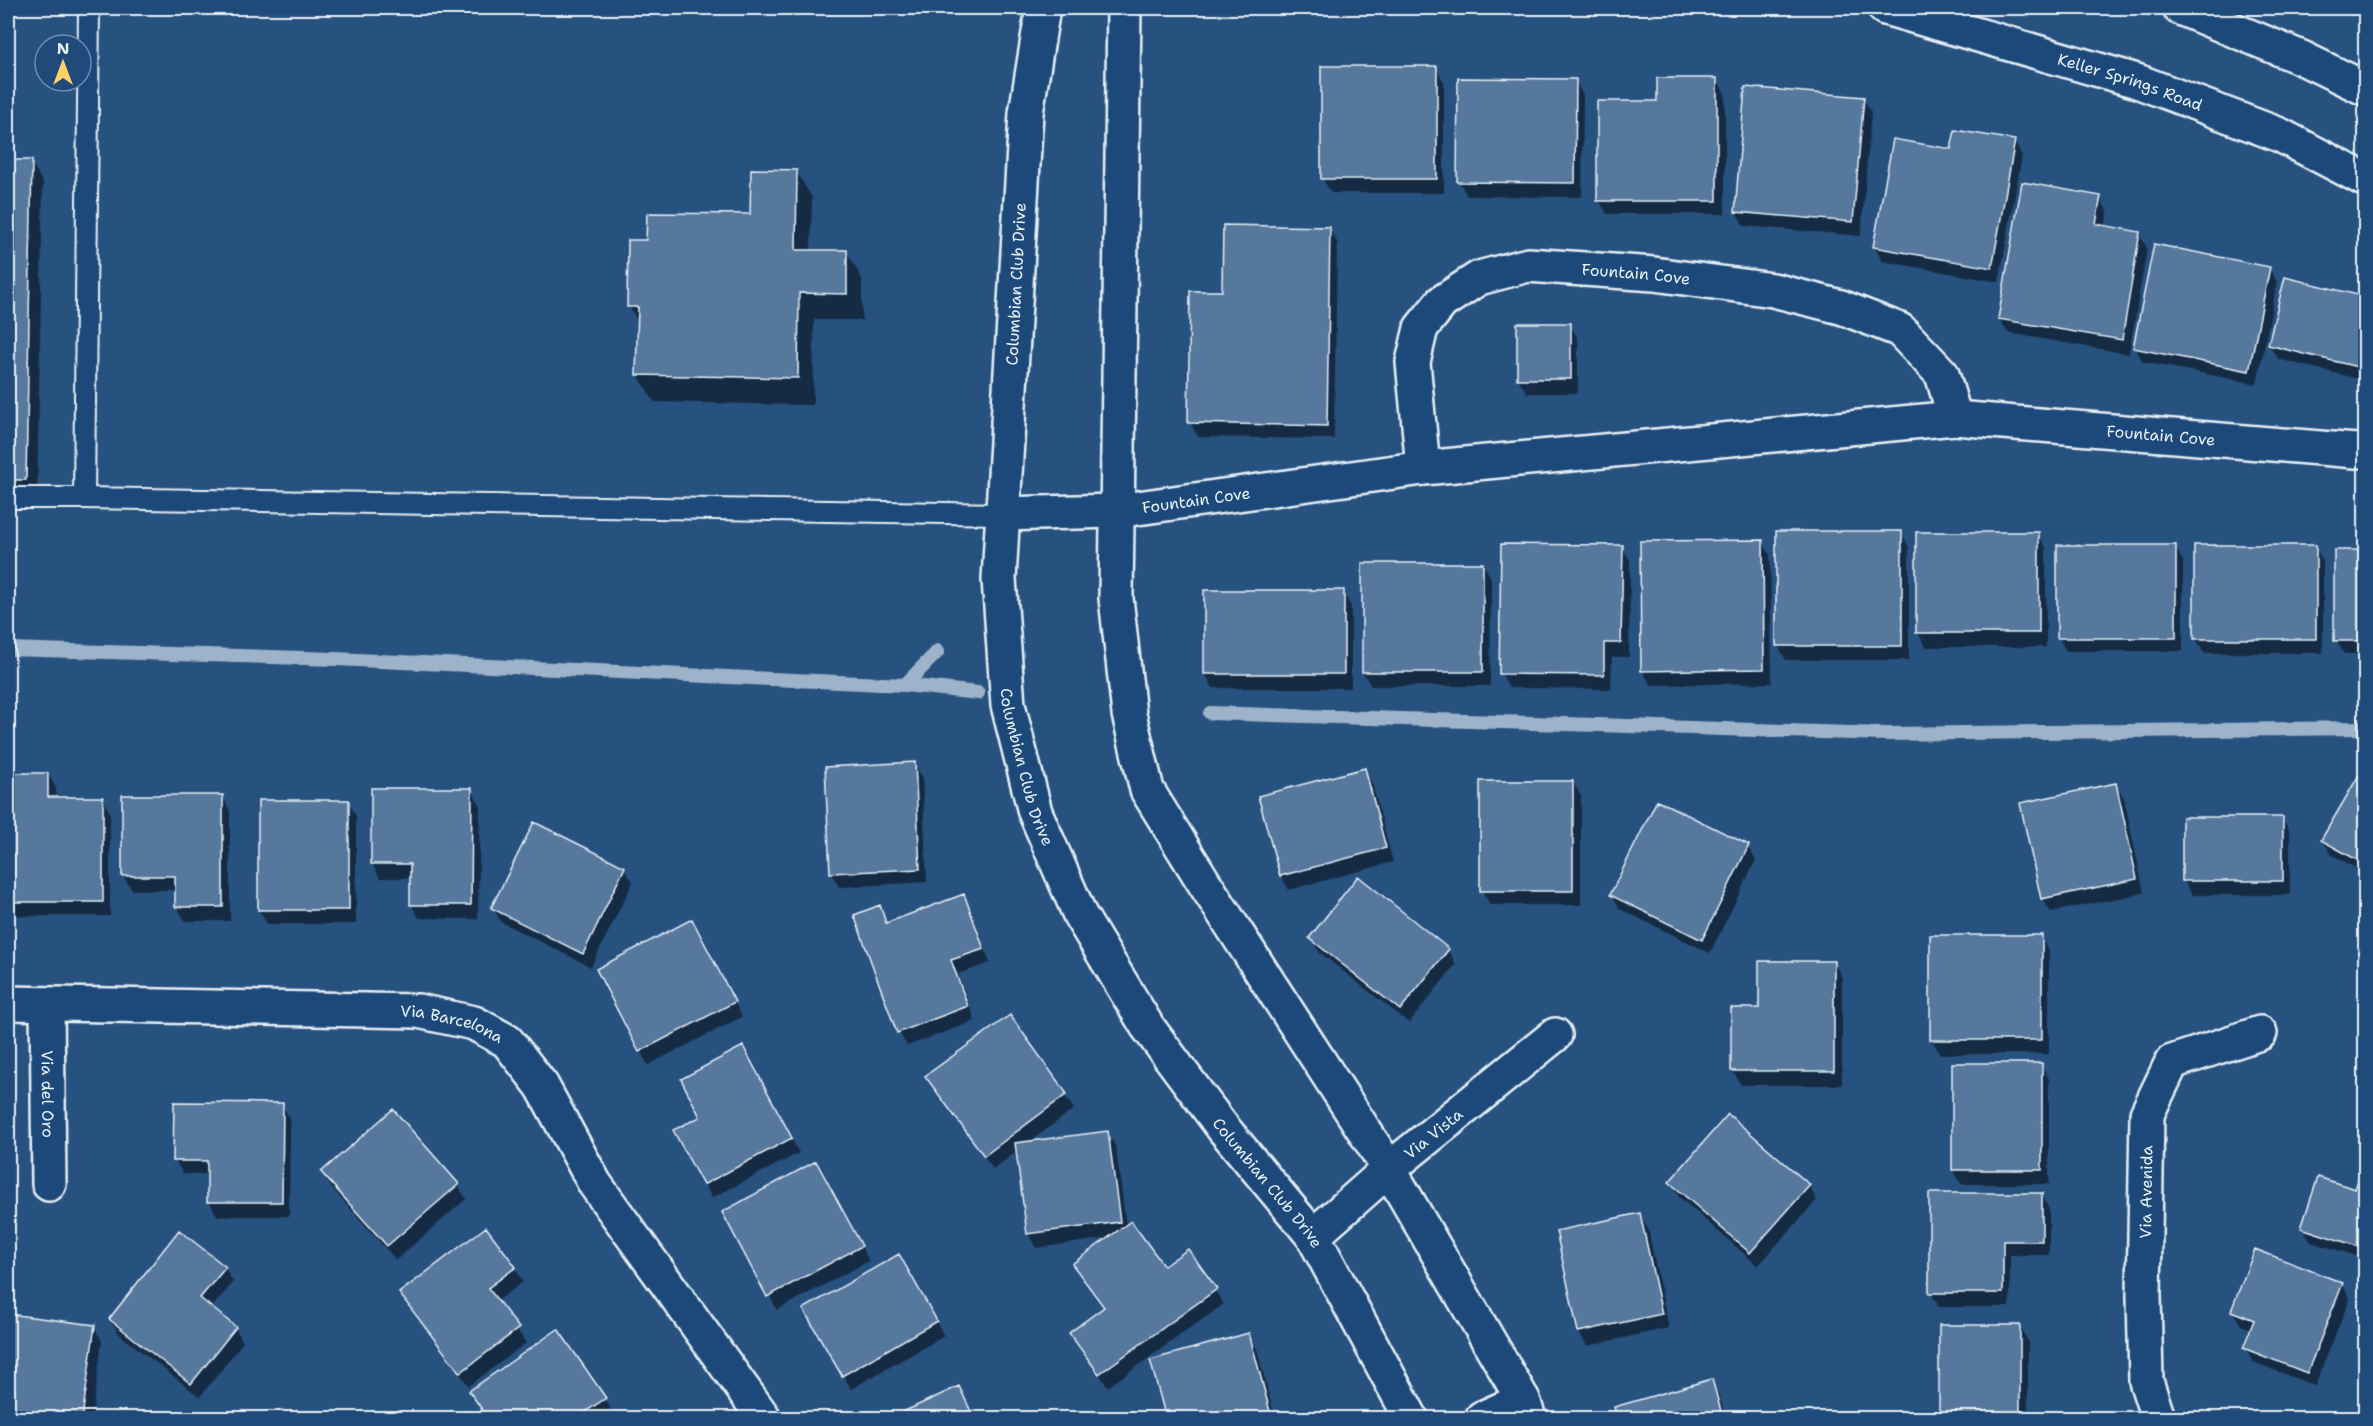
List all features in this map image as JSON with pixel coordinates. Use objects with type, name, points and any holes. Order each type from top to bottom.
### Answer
[{"type":"street","name":"Columbian Club Drive","points":[[1043,8],[1026,112],[999,579],[1008,705],[1035,812],[1080,915],[1147,1026],[1223,1128],[1312,1236],[1411,1419]]},
{"type":"street","points":[[1124,8],[1116,598],[1129,714],[1147,790],[1389,1169],[1526,1409],[1482,1419]]},
{"type":"street","name":"Keller Springs Road","points":[[1885,8],[2137,81],[2280,135],[2366,180]]},
{"type":"street","points":[[2180,8],[2302,58],[2366,89]]},
{"type":"street","name":"Fountain Cove","points":[[1423,468],[1413,362],[1421,328],[1442,302],[1479,278],[1528,266],[1666,276],[1773,290],[1841,307],[1900,330],[1942,374],[1955,418]]},
{"type":"street","name":"Fountain Cove","points":[[1003,514],[1116,512],[1423,468],[1955,418],[2366,450]]},
{"type":"street","name":"Via Barcelona","points":[[8,1003],[418,1011],[474,1023],[507,1041],[542,1086],[595,1184],[764,1419]]},
{"type":"street","name":"Via del Oro","points":[[47,1004],[49,1184]]},
{"type":"street","name":"Via Avenida","points":[[2158,1419],[2146,1381],[2144,1296],[2147,1114],[2172,1062],[2260,1033]]},
{"type":"street","name":"Via Vista","points":[[1312,1236],[1389,1169],[1555,1035]]},
{"type":"lane","points":[[84,498],[89,8]]},
{"type":"lane","points":[[8,498],[1003,514]]},
{"type":"building","points":[[1321,66],[1437,66],[1437,179],[1321,179]]},
{"type":"building","points":[[1458,78],[1576,79],[1575,183],[1457,182]]},
{"type":"building","points":[[1657,78],[1717,78],[1717,201],[1597,201],[1597,101],[1657,101]]},
{"type":"building","points":[[1745,87],[1864,97],[1853,222],[1735,212]]},
{"type":"building","points":[[1955,130],[2015,140],[1992,268],[1873,247],[1893,139],[1951,149]]},
{"type":"building","points":[[8,160],[32,160],[26,480],[8,480]]},
{"type":"building","points":[[751,169],[797,170],[796,250],[847,250],[847,294],[799,293],[798,378],[636,375],[638,307],[627,307],[628,240],[646,240],[647,213],[750,214]]},
{"type":"building","points":[[2022,182],[2101,196],[2096,224],[2140,232],[2122,340],[1998,319]]},
{"type":"building","points":[[1223,225],[1330,227],[1327,426],[1188,423],[1190,291],[1222,291]]},
{"type":"building","points":[[2154,244],[2270,267],[2249,371],[2133,348]]},
{"type":"building","points":[[2285,277],[2366,297],[2366,369],[2268,345]]},
{"type":"building","points":[[1517,323],[1571,323],[1571,379],[1517,379]]},
{"type":"building","points":[[1776,531],[1902,531],[1902,646],[1776,646]]},
{"type":"building","points":[[1916,532],[2039,532],[2039,633],[1916,633]]},
{"type":"building","points":[[1763,540],[1764,669],[1641,671],[1640,541]]},
{"type":"building","points":[[1501,544],[1623,545],[1621,643],[1604,643],[1604,675],[1499,674]]},
{"type":"building","points":[[2057,545],[2176,545],[2176,638],[2057,638]]},
{"type":"building","points":[[2194,545],[2316,545],[2316,639],[2194,639]]},
{"type":"building","points":[[2334,550],[2366,550],[2366,641],[2334,641]]},
{"type":"building","points":[[1362,563],[1483,563],[1483,672],[1362,672]]},
{"type":"building","points":[[1204,590],[1344,590],[1344,674],[1204,674]]},
{"type":"building","points":[[915,762],[920,869],[830,873],[825,767]]},
{"type":"building","points":[[2366,763],[2366,865],[2321,840]]},
{"type":"building","points":[[1365,768],[1386,848],[1280,876],[1258,796]]},
{"type":"building","points":[[8,773],[48,773],[48,797],[103,797],[103,902],[8,902]]},
{"type":"building","points":[[1480,781],[1573,781],[1573,891],[1480,891]]},
{"type":"building","points":[[2116,783],[2137,879],[2041,899],[2020,803]]},
{"type":"building","points":[[371,788],[472,788],[471,905],[410,905],[410,864],[371,864]]},
{"type":"building","points":[[122,795],[223,795],[223,907],[175,907],[175,876],[122,876]]},
{"type":"building","points":[[258,800],[349,800],[349,910],[258,910]]},
{"type":"building","points":[[1657,800],[1749,845],[1702,940],[1610,895]]},
{"type":"building","points":[[2182,817],[2283,817],[2283,881],[2182,881]]},
{"type":"building","points":[[534,822],[625,867],[583,954],[491,908]]},
{"type":"building","points":[[1358,876],[1449,949],[1400,1010],[1309,938]]},
{"type":"building","points":[[964,894],[984,949],[951,960],[968,1006],[897,1033],[854,915],[880,905],[886,923]]},
{"type":"building","points":[[692,919],[735,1002],[639,1052],[596,969]]},
{"type":"building","points":[[1930,935],[2042,935],[2042,1040],[1930,1040]]},
{"type":"building","points":[[1759,961],[1834,961],[1834,1071],[1731,1071],[1731,1008],[1759,1008]]},
{"type":"building","points":[[1010,1015],[1067,1094],[984,1156],[925,1076]]},
{"type":"building","points":[[743,1046],[792,1138],[703,1185],[673,1130],[700,1117],[681,1079]]},
{"type":"building","points":[[1952,1063],[2042,1063],[2042,1170],[1952,1170]]},
{"type":"building","points":[[174,1102],[283,1103],[282,1202],[207,1202],[207,1161],[173,1161]]},
{"type":"building","points":[[393,1109],[459,1184],[387,1246],[321,1172]]},
{"type":"building","points":[[1728,1114],[1810,1185],[1750,1253],[1669,1182]]},
{"type":"building","points":[[1108,1131],[1120,1222],[1027,1234],[1015,1143]]},
{"type":"building","points":[[2366,1156],[2366,1249],[2301,1228],[2318,1177],[2355,1189]]},
{"type":"building","points":[[816,1161],[862,1246],[767,1297],[722,1212]]},
{"type":"building","points":[[1929,1193],[2042,1193],[2042,1241],[2003,1241],[2003,1293],[1929,1293]]},
{"type":"building","points":[[1640,1213],[1662,1314],[1578,1332],[1556,1231]]},
{"type":"building","points":[[1131,1221],[1164,1266],[1188,1249],[1217,1289],[1099,1374],[1069,1333],[1104,1307],[1072,1264]]},
{"type":"building","points":[[486,1227],[516,1267],[488,1288],[519,1328],[460,1373],[399,1293]]},
{"type":"building","points":[[179,1230],[226,1267],[200,1298],[236,1327],[191,1384],[109,1319]]},
{"type":"building","points":[[2255,1249],[2343,1283],[2307,1373],[2243,1348],[2254,1320],[2231,1311]]},
{"type":"building","points":[[899,1254],[937,1321],[842,1376],[803,1309]]},
{"type":"building","points":[[8,1314],[95,1325],[82,1418],[8,1418]]},
{"type":"building","points":[[1939,1325],[2020,1325],[2020,1418],[1939,1418]]},
{"type":"building","points":[[558,1329],[606,1398],[576,1418],[488,1418],[469,1391]]},
{"type":"building","points":[[1249,1333],[1271,1415],[1259,1418],[1166,1418],[1150,1360]]},
{"type":"building","points":[[1712,1379],[1723,1418],[1617,1418],[1614,1407]]},
{"type":"building","points":[[959,1386],[974,1418],[890,1418]]},
{"type":"waterway","points":[[8,649],[335,659],[905,685],[978,693]]},
{"type":"waterway","points":[[905,685],[938,651]]},
{"type":"waterway","points":[[1210,713],[1885,734],[2366,728]]}]
